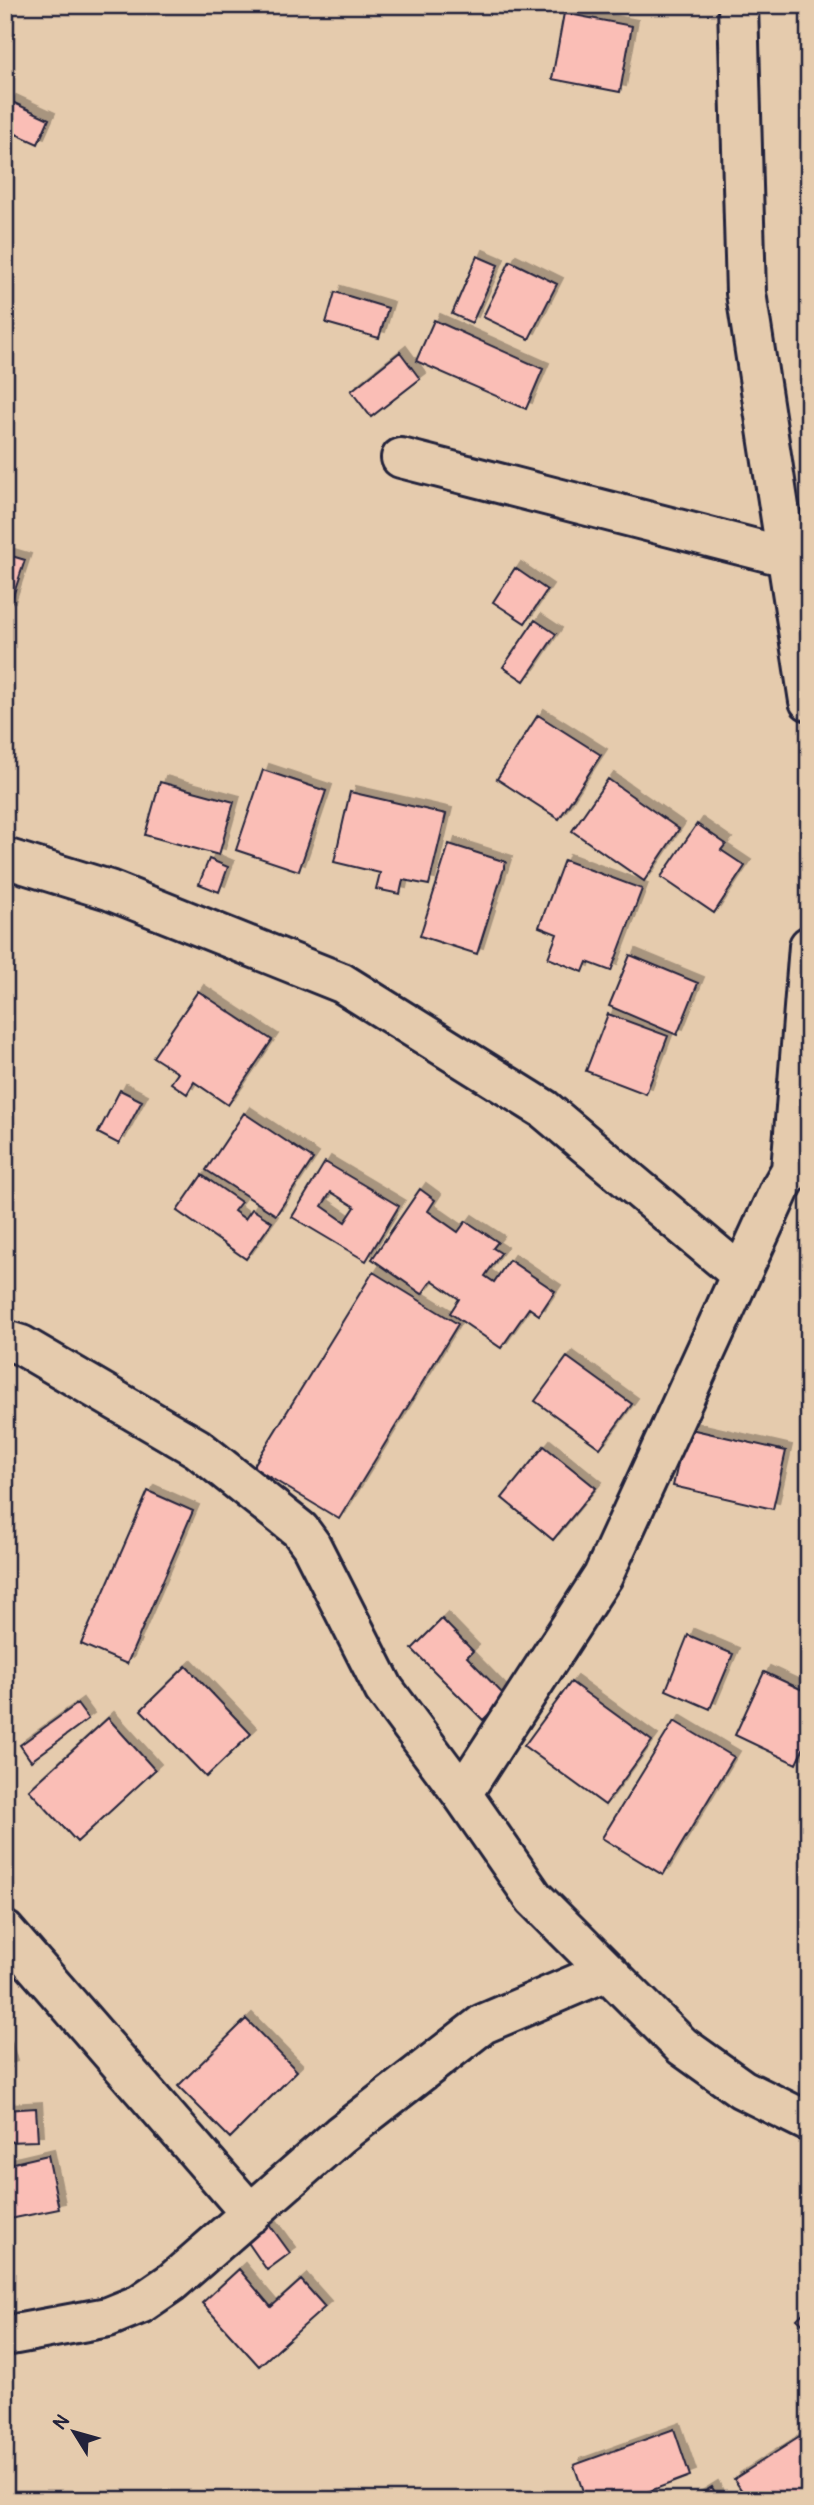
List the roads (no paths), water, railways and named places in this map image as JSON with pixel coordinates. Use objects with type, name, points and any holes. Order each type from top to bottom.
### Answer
[{"type":"street","points":[[738,5],[746,293],[798,558],[809,701]]},
{"type":"street","points":[[401,458],[798,558]]},
{"type":"street","points":[[5,858],[109,890],[342,983],[544,1109],[740,1274]]},
{"type":"street","points":[[462,1794],[603,1576],[740,1274],[800,1162],[809,946]]},
{"type":"street","points":[[5,1340],[21,1345],[197,1448],[300,1530],[311,1545],[384,1689],[462,1794],[534,1898],[682,2046],[742,2089],[809,2122]]},
{"type":"street","points":[[5,1931],[251,2214]]},
{"type":"street","points":[[5,2336],[108,2317],[140,2304],[172,2282],[340,2135],[483,2024],[607,1971]]}]
